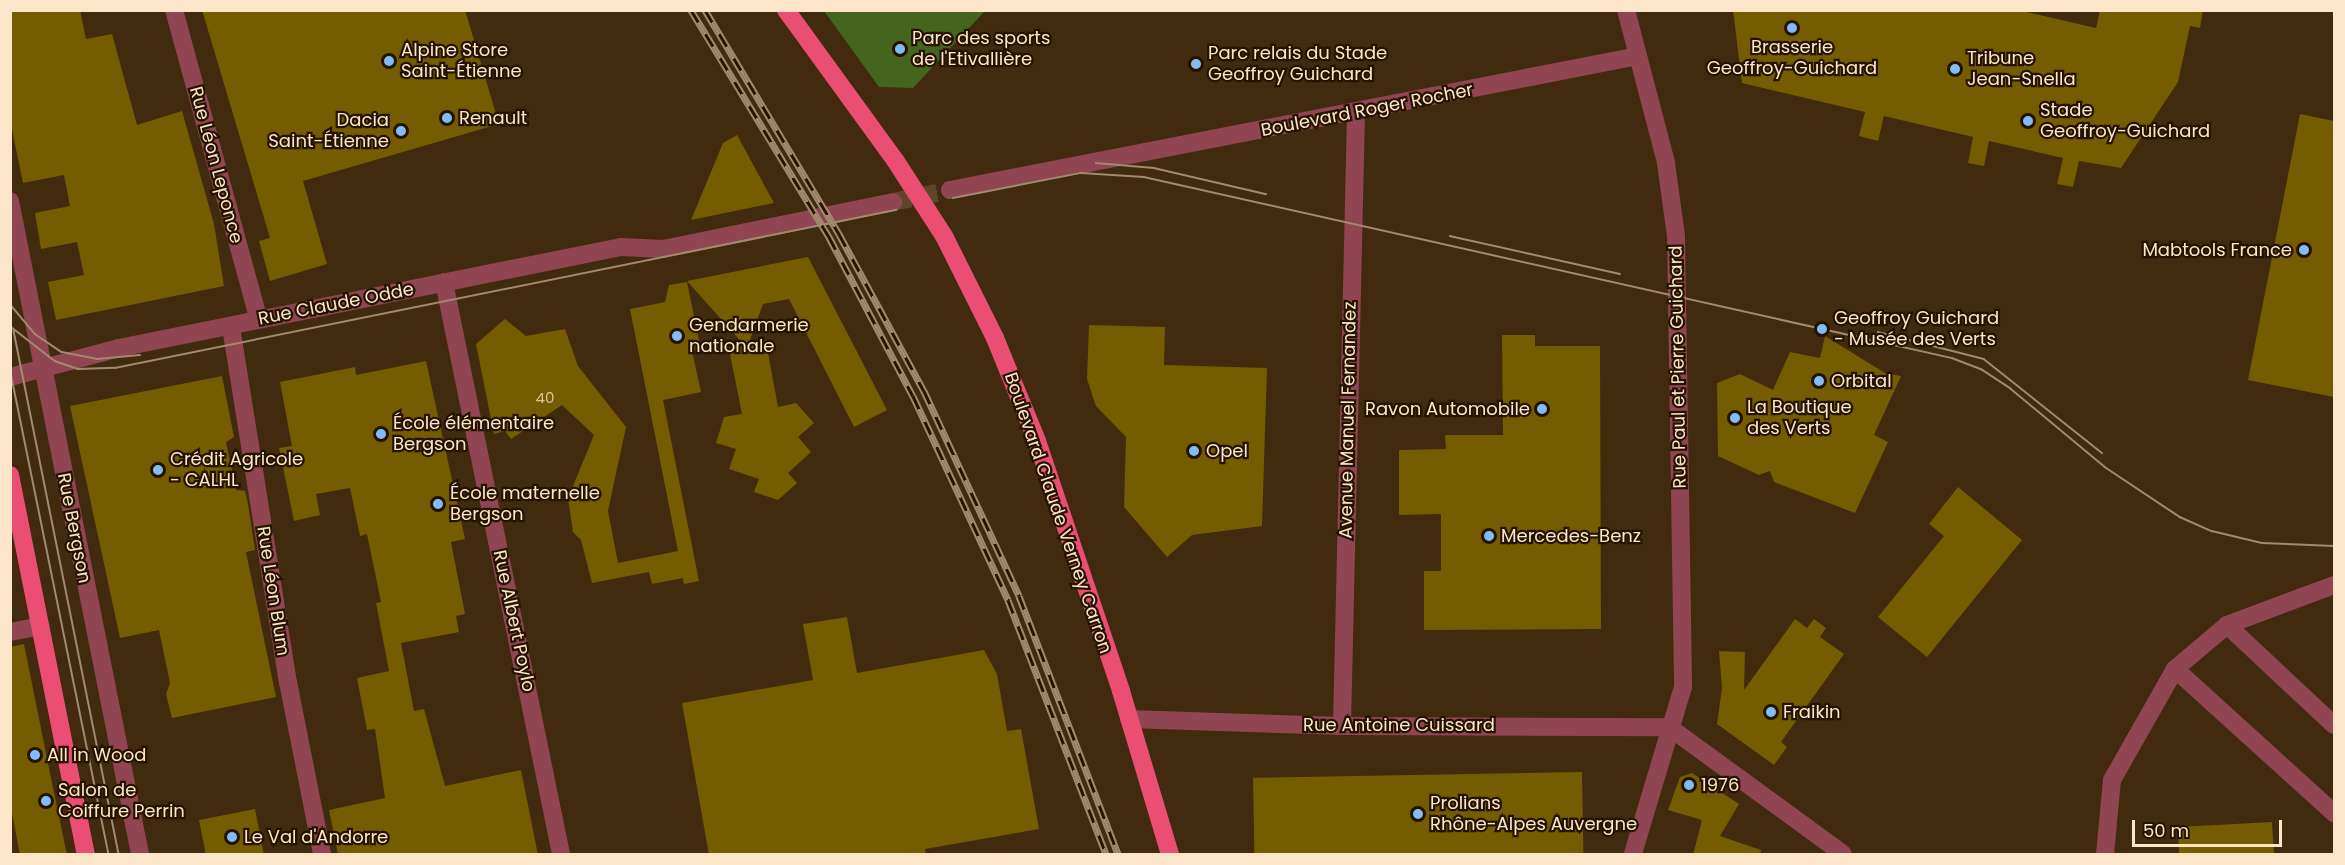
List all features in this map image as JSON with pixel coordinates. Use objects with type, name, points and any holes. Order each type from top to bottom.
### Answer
[{"type":"main road","name":"Boulevard Claude Verney Carron","points":[[786,10],[895,160],[944,236],[995,338],[1037,441],[1129,719],[1170,855]]},
{"type":"main road","points":[[10,475],[86,855]]},
{"type":"street","name":"Rue Léon Leponce","points":[[174,10],[259,320]]},
{"type":"street","name":"Rue Paul et Pierre Guichard","points":[[1626,10],[1666,163],[1676,236],[1683,687],[1669,727],[1633,855]]},
{"type":"street","name":"Boulevard Roger Rocher","points":[[950,190],[1356,113],[1638,56]]},
{"type":"street","name":"Avenue Manuel Fernandez","points":[[1342,726],[1356,113]]},
{"type":"street","name":"Rue Bergson","points":[[10,201],[140,855]]},
{"type":"street","name":"Rue Claude Odde","points":[[10,377],[119,348],[621,246],[663,249],[893,202]]},
{"type":"street","name":"Rue Albert Poylo","points":[[444,282],[561,855]]},
{"type":"street","name":"Rue Léon Blum","points":[[231,327],[288,682],[322,855]]},
{"type":"street","points":[[2104,855],[2112,780],[2175,669],[2227,625],[2334,585]]},
{"type":"street","points":[[2227,625],[2334,725]]},
{"type":"street","points":[[10,632],[40,626]]},
{"type":"street","points":[[2175,669],[2334,813]]},
{"type":"street","name":"Rue Antoine Cuissard","points":[[1129,719],[1342,726],[1669,727]]},
{"type":"street","points":[[1669,727],[1843,855]]},
{"type":"green space","name":"Parc des sports de l'Etivallière","points":[[824,11],[985,11],[913,88],[879,87]]},
{"type":"building","points":[[10,10],[80,10],[86,39],[112,34],[137,125],[182,111],[214,224],[224,286],[56,320],[48,282],[84,275],[77,242],[41,249],[35,213],[70,206],[64,175],[23,183],[10,120]]},
{"type":"building","points":[[202,10],[465,10],[499,124],[303,181],[327,264],[270,281],[259,241],[270,238]]},
{"type":"building","name":"Stade Geoffroy-Guichard","points":[[1733,10],[2018,10],[2096,28],[2100,10],[2203,10],[2200,28],[2190,26],[2178,82],[2121,168],[2079,161],[2073,187],[2057,184],[2063,158],[1989,141],[1984,166],[1968,163],[1973,137],[1884,116],[1878,141],[1859,136],[1865,112],[1742,83]]},
{"type":"building","name":"Mabtools France","points":[[2300,114],[2334,121],[2334,397],[2248,380]]},
{"type":"building","points":[[737,135],[774,203],[691,220],[723,143]]},
{"type":"building","points":[[808,257],[887,410],[854,427],[789,299],[763,304],[748,345],[766,342],[778,407],[796,403],[814,423],[798,437],[811,452],[788,473],[797,483],[778,500],[754,492],[759,479],[729,469],[736,449],[716,443],[724,417],[742,414],[729,349],[745,346],[687,281]]},
{"type":"building","points":[[687,282],[701,350],[692,351],[701,392],[663,400],[699,581],[684,584],[683,578],[652,584],[649,572],[592,583],[581,540],[573,532],[568,498],[594,435],[562,405],[511,439],[505,431],[494,434],[476,344],[505,319],[526,336],[565,329],[578,366],[626,427],[608,511],[618,563],[678,551],[630,309],[665,302],[669,285]]},
{"type":"building","points":[[1089,325],[1165,327],[1164,365],[1267,368],[1262,526],[1192,535],[1167,557],[1124,507],[1126,437],[1096,406],[1087,379]]},
{"type":"building","points":[[1502,335],[1535,335],[1535,346],[1600,346],[1601,629],[1424,630],[1424,571],[1441,571],[1441,514],[1399,515],[1399,450],[1446,449],[1445,435],[1503,435]]},
{"type":"building","points":[[1825,336],[1885,373],[1901,376],[1874,435],[1888,442],[1855,513],[1774,482],[1770,471],[1759,475],[1718,456],[1717,383],[1740,374],[1773,390],[1790,352],[1820,358]]},
{"type":"building","points":[[426,361],[465,539],[451,542],[465,614],[456,616],[459,632],[401,643],[414,711],[424,709],[445,786],[521,770],[538,855],[338,855],[329,810],[385,798],[375,729],[367,730],[357,678],[389,671],[376,603],[381,602],[367,534],[360,536],[350,488],[316,494],[320,515],[294,521],[279,448],[292,446],[280,382],[355,367],[356,375]]},
{"type":"building","points":[[222,376],[234,437],[226,442],[236,490],[245,491],[248,504],[255,550],[246,552],[276,697],[172,718],[166,694],[170,683],[159,630],[120,638],[70,406]]},
{"type":"building","points":[[1958,487],[2022,540],[1927,657],[1878,617],[1944,536],[1929,524]]},
{"type":"building","points":[[847,617],[857,673],[984,650],[997,674],[1007,731],[1021,729],[1039,829],[925,849],[926,855],[709,855],[682,703],[813,680],[803,624]]},
{"type":"building","points":[[1795,619],[1807,628],[1814,619],[1826,628],[1820,637],[1844,654],[1781,742],[1787,747],[1774,765],[1717,724],[1722,688],[1719,651],[1745,652],[1744,690]]},
{"type":"building","points":[[24,644],[67,855],[20,855],[10,803],[10,647]]},
{"type":"building","name":"Prolians Rhône-Alpes Auvergne","points":[[1582,772],[1583,854],[1254,854],[1253,778]]},
{"type":"building","points":[[1692,773],[1739,804],[1720,836],[1761,850],[1760,855],[1693,855],[1702,820],[1668,810],[1680,777]]},
{"type":"building","name":"Le Val d'Andorre","points":[[255,809],[264,855],[206,855],[199,820]]},
{"type":"building","points":[[2272,822],[2274,855],[2179,855],[2178,827]]},
{"type":"tunnel","points":[[893,202],[950,190]]},
{"type":"tram line","points":[[1096,163],[1154,168],[1266,194]]},
{"type":"tram line","points":[[953,198],[1081,173],[1144,177],[1952,358],[1981,369],[2010,388],[2105,467],[2180,517],[2212,531],[2262,543],[2334,546]]},
{"type":"tram line","points":[[10,326],[55,361],[78,369],[115,368],[896,210]]},
{"type":"tram line","points":[[1450,236],[1620,274]]},
{"type":"tram line","points":[[10,304],[35,334],[62,352],[97,359],[140,355]]},
{"type":"tram line","points":[[14,331],[119,854]]},
{"type":"tram line","points":[[1878,332],[1984,359],[2102,453]]},
{"type":"tram line","points":[[10,368],[109,854]]},
{"type":"railway","points":[[691,10],[829,237],[913,396],[1008,600],[1106,854]]},
{"type":"railway","points":[[705,10],[839,234],[924,391],[1019,596],[1118,854]]},
{"type":"place","name":"Brasserie Geoffroy-Guichard","points":[[1792,28]]},
{"type":"place","name":"Parc des sports de l'Etivallière","points":[[900,49]]},
{"type":"place","name":"Alpine Store Saint-Étienne","points":[[389,61]]},
{"type":"place","name":"Parc relais du Stade Geoffroy Guichard","points":[[1196,64]]},
{"type":"place","name":"Tribune Jean-Snella","points":[[1955,69]]},
{"type":"place","name":"Renault","points":[[447,118]]},
{"type":"place","name":"Stade Geoffroy-Guichard","points":[[2028,121]]},
{"type":"place","name":"Dacia Saint-Étienne","points":[[401,131]]},
{"type":"place","name":"Mabtools France","points":[[2304,250]]},
{"type":"place","name":"Geoffroy Guichard - Musée des Verts","points":[[1822,329]]},
{"type":"place","name":"Gendarmerie nationale","points":[[677,336]]},
{"type":"place","name":"Orbital","points":[[1819,381]]},
{"type":"place","name":"Ravon Automobile","points":[[1542,409]]},
{"type":"place","name":"La Boutique des Verts","points":[[1735,418]]},
{"type":"place","name":"École élémentaire Bergson","points":[[381,434]]},
{"type":"place","name":"Opel","points":[[1194,451]]},
{"type":"place","name":"Crédit Agricole - CALHL","points":[[158,470]]},
{"type":"place","name":"École maternelle Bergson","points":[[438,504]]},
{"type":"place","name":"Mercedes-Benz","points":[[1489,536]]},
{"type":"place","name":"Fraikin","points":[[1771,712]]},
{"type":"place","name":"All in Wood","points":[[35,755]]},
{"type":"place","name":"1976","points":[[1689,785]]},
{"type":"place","name":"Salon de Coiffure Perrin","points":[[46,801]]},
{"type":"place","name":"Prolians Rhône-Alpes Auvergne","points":[[1418,814]]},
{"type":"place","name":"Le Val d'Andorre","points":[[232,837]]}]
